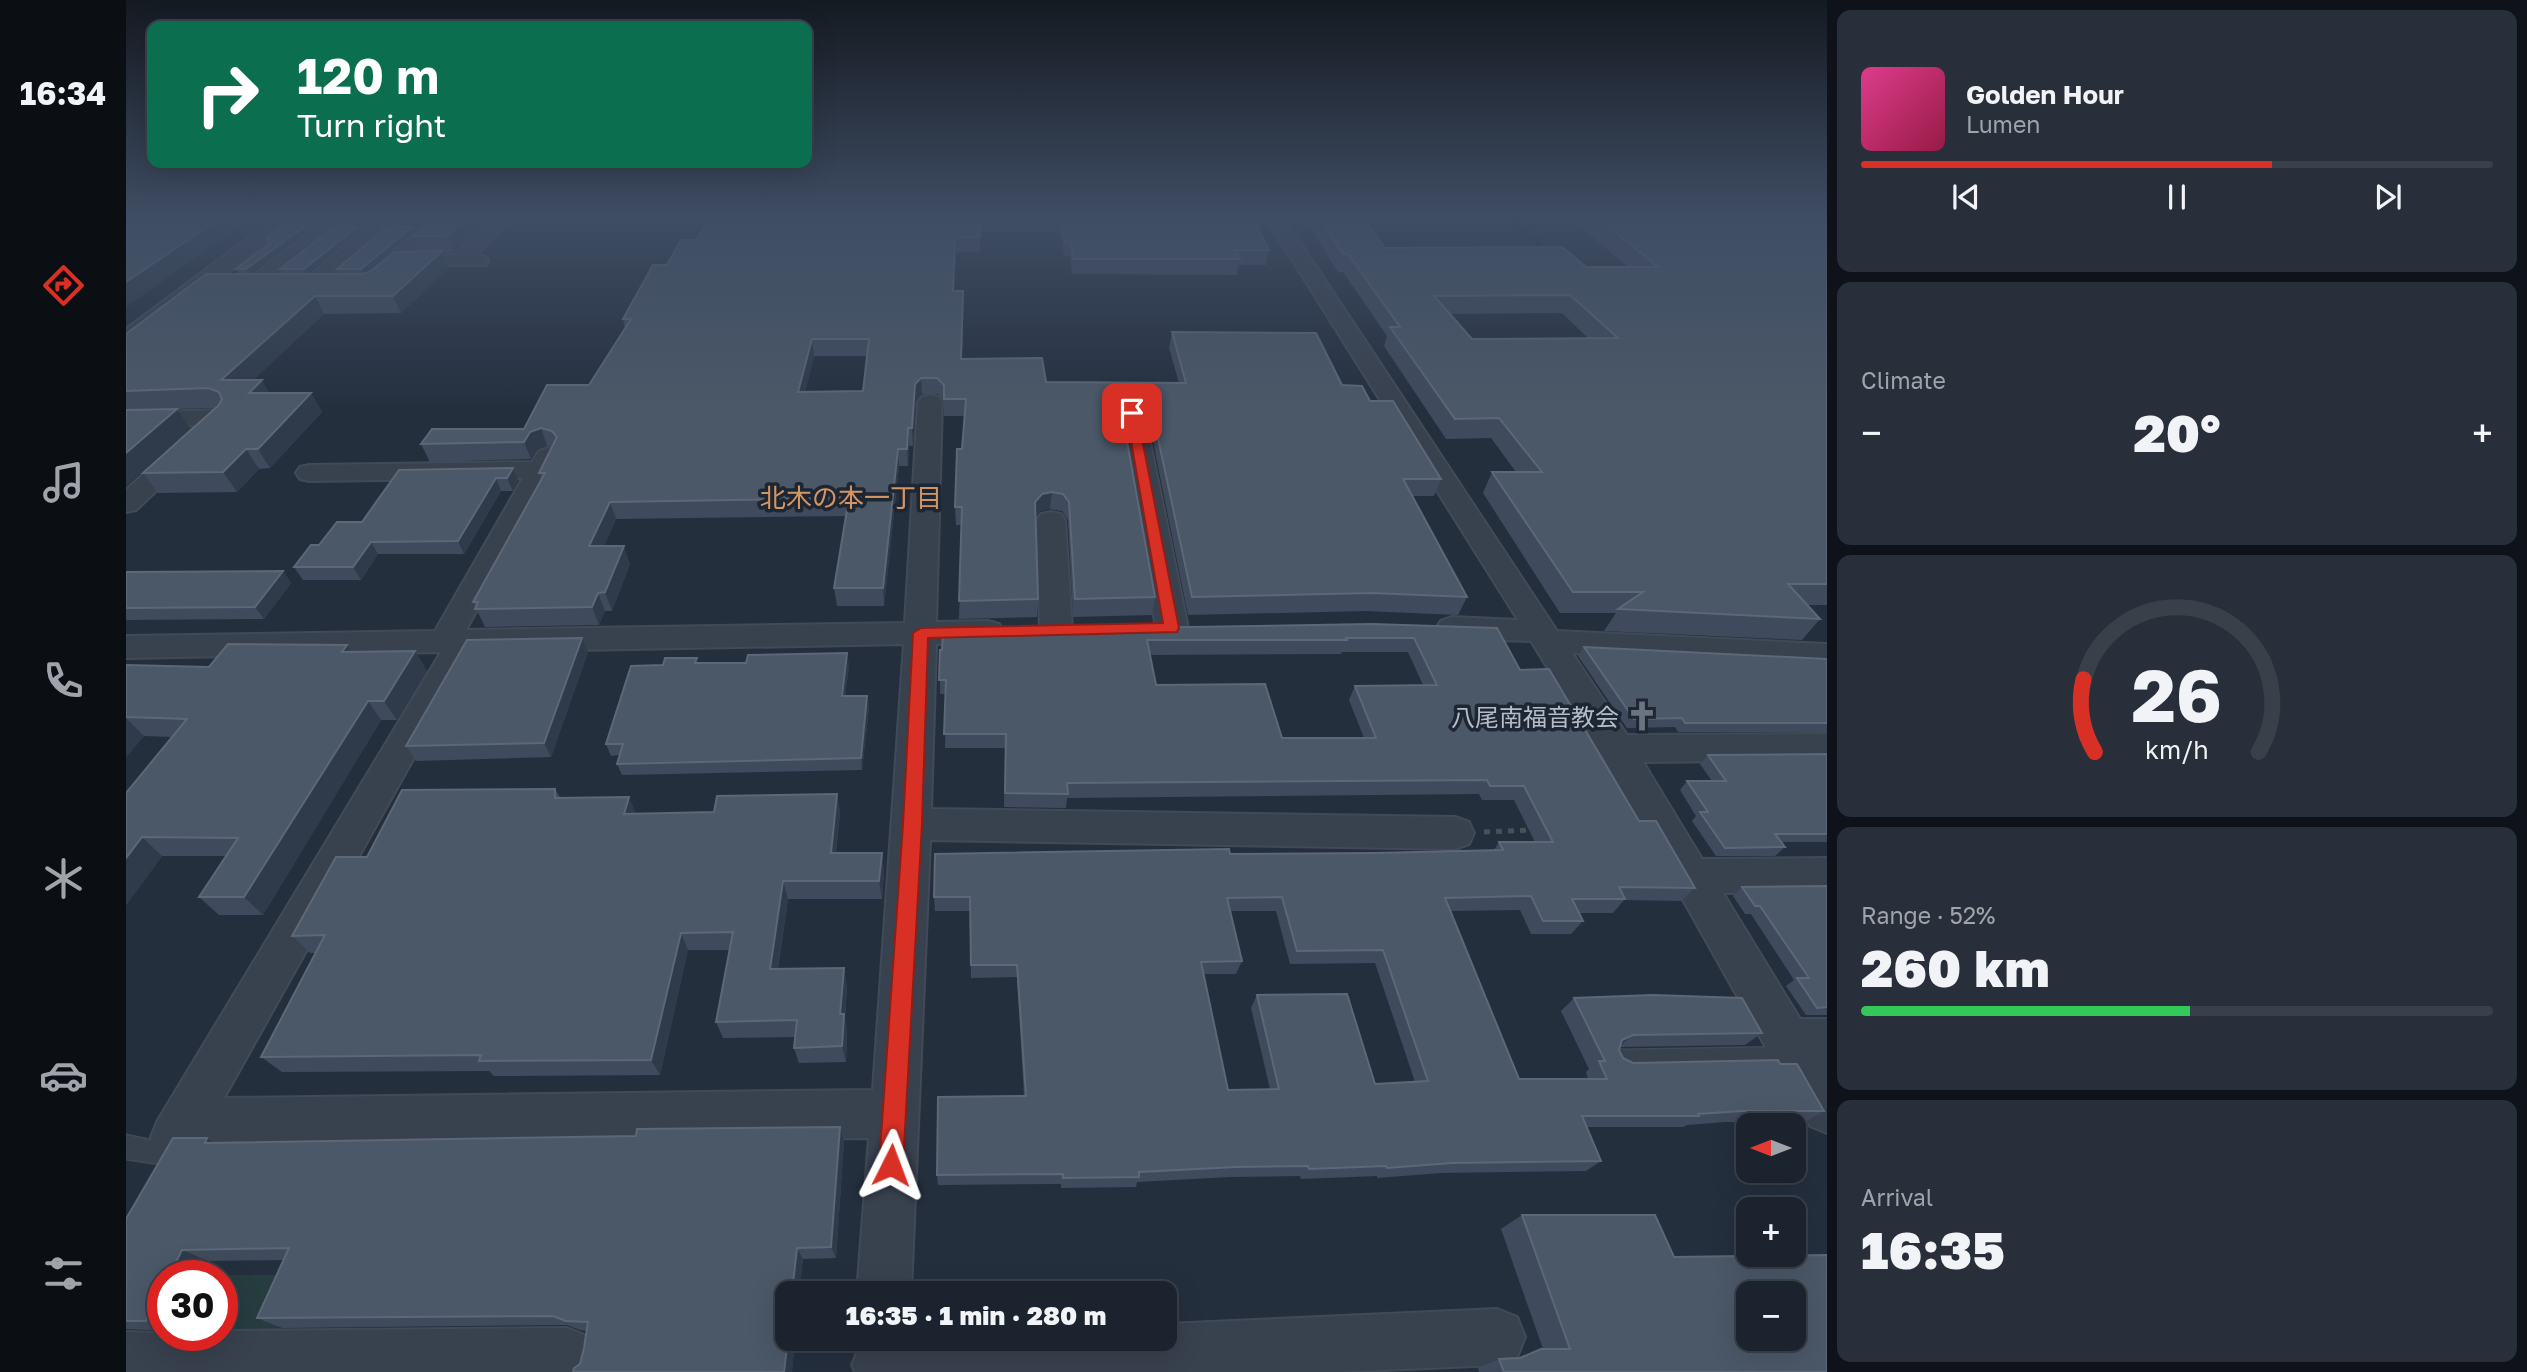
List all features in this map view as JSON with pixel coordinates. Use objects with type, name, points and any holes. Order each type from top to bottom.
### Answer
[{"type":"street","points":[[126,339],[204,282]]},
{"type":"street","points":[[205,282],[354,282]]},
{"type":"street","points":[[1316,282],[1617,749],[1690,876],[1803,1047],[1827,1109]]},
{"type":"street","points":[[885,1281],[912,824],[930,402]]},
{"type":"street","points":[[1132,413],[1172,628]]},
{"type":"street","points":[[126,420],[220,417],[126,504]]},
{"type":"street","points":[[146,1188],[454,640],[544,463],[309,473]]},
{"type":"street","points":[[126,647],[1046,630],[1051,520]]},
{"type":"street","points":[[1420,627],[1827,655]]},
{"type":"street","points":[[1617,749],[1827,747]]},
{"type":"street","points":[[912,824],[1455,833]]},
{"type":"street","points":[[1690,876],[1827,874]]},
{"type":"street","points":[[175,1138],[894,1114]]},
{"type":"street","points":[[880,1358],[1497,1337]]},
{"type":"street","points":[[126,1360],[567,1356],[563,1372]]},
{"type":"lane","points":[[1619,1061],[1803,1047]]},
{"type":"lane","points":[[126,1147],[175,1138]]},
{"type":"path","points":[[1455,833],[1544,830]]},
{"type":"green space","points":[[238,1275],[302,1275],[276,1335],[238,1335]]},
{"type":"building","points":[[195,282],[408,282],[393,296],[315,296],[221,380],[262,380],[249,393],[311,393],[258,449],[246,449],[223,472],[143,473],[219,405],[222,399],[219,392],[208,388],[126,391],[126,334]]},
{"type":"building","points":[[644,282],[953,282],[953,291],[963,291],[961,359],[1042,358],[1046,382],[1186,383],[1172,332],[1316,333],[1342,385],[1362,386],[1370,401],[1393,401],[1441,479],[1403,479],[1467,597],[1373,593],[1192,597],[1149,396],[1143,389],[1134,387],[1124,390],[1119,397],[1155,597],[1075,599],[1069,502],[1063,494],[1052,492],[1042,494],[1035,502],[1038,599],[959,601],[962,507],[955,507],[957,449],[962,449],[966,399],[944,399],[944,385],[937,378],[921,378],[915,384],[912,428],[908,428],[907,449],[898,449],[883,588],[834,588],[849,498],[610,502],[589,546],[624,546],[605,592],[598,593],[592,607],[475,609],[478,602],[473,602],[545,473],[539,473],[557,437],[552,431],[541,428],[530,432],[524,442],[421,444],[432,429],[524,429],[547,385],[589,385],[631,319],[623,319]],"holes":[[[812,339],[869,339],[863,391],[798,392]]]},
{"type":"building","points":[[1368,282],[1827,282],[1827,584],[1788,584],[1820,619],[1618,609],[1643,592],[1573,592],[1492,472],[1542,472],[1499,418],[1455,419],[1390,327],[1400,327]],"holes":[[[1570,295],[1618,338],[1472,339],[1434,296]]]},
{"type":"building","points":[[177,409],[126,453],[126,410]]},
{"type":"building","points":[[513,468],[507,478],[496,478],[458,541],[371,542],[353,567],[294,567],[311,545],[319,545],[337,522],[362,522],[399,470]]},
{"type":"building","points":[[283,571],[255,607],[126,608],[126,572]]},
{"type":"building","points":[[1372,624],[1497,628],[1520,670],[1549,669],[1639,821],[1656,821],[1695,888],[1619,887],[1625,899],[1572,899],[1583,921],[1543,921],[1531,896],[1445,898],[1519,1079],[1607,1079],[1599,1061],[1605,1061],[1574,998],[1653,995],[1742,998],[1762,1033],[1633,1035],[1622,1040],[1619,1050],[1623,1058],[1633,1063],[1778,1060],[1780,1064],[1797,1064],[1824,1111],[1742,1111],[1698,1114],[1699,1116],[1582,1116],[1601,1161],[1452,1163],[1387,1168],[1236,1167],[1139,1172],[1139,1177],[1063,1178],[1063,1174],[937,1175],[938,1097],[1026,1096],[1017,965],[971,965],[970,897],[934,897],[935,854],[1229,849],[1230,854],[1375,853],[1503,850],[1499,842],[1553,842],[1524,786],[1490,786],[1487,780],[1067,783],[1068,794],[1005,793],[1006,734],[944,734],[946,680],[939,680],[943,631]],"holes":[[[1346,638],[1414,638],[1437,685],[1355,686],[1376,738],[1282,738],[1265,684],[1156,685],[1147,640],[1347,640]],[[1282,897],[1297,951],[1383,950],[1428,1081],[1375,1084],[1347,994],[1257,995],[1279,1089],[1228,1090],[1201,962],[1242,961],[1227,898]]]},
{"type":"building","points":[[582,638],[544,743],[406,746],[467,640]]},
{"type":"building","points":[[228,644],[347,645],[342,652],[415,651],[384,701],[368,701],[244,897],[199,897],[238,838],[142,837],[126,858],[126,793],[187,719],[126,717],[126,665],[209,667]]},
{"type":"building","points":[[1584,647],[1827,659],[1827,723],[1685,723],[1682,718],[1634,719]]},
{"type":"building","points":[[847,653],[842,696],[867,696],[861,758],[617,764],[623,744],[606,744],[631,666],[663,665],[665,658],[697,658],[695,663],[746,663],[748,655]]},
{"type":"building","points":[[1827,754],[1827,834],[1775,834],[1785,847],[1725,848],[1700,812],[1708,812],[1687,781],[1726,781],[1708,755]]},
{"type":"building","points":[[555,789],[555,798],[629,797],[624,814],[714,812],[717,796],[837,794],[831,853],[882,853],[879,881],[783,881],[770,969],[844,968],[840,1014],[844,1014],[842,1046],[794,1048],[797,1020],[716,1022],[733,932],[681,933],[651,1060],[479,1061],[481,1055],[261,1057],[325,935],[292,936],[336,857],[367,857],[402,790]]},
{"type":"building","points":[[1827,886],[1827,1007],[1817,1008],[1797,978],[1809,978],[1760,906],[1755,906],[1742,887]]},
{"type":"building","points":[[840,1127],[831,1247],[797,1248],[793,1281],[775,1281],[775,1351],[787,1351],[784,1372],[573,1372],[580,1364],[588,1322],[566,1321],[553,1316],[257,1318],[289,1248],[182,1250],[177,1260],[147,1260],[147,1319],[126,1321],[126,1219],[173,1138],[207,1138],[205,1143],[636,1136],[637,1129]]},
{"type":"building","points":[[1522,1215],[1655,1215],[1674,1257],[1736,1256],[1736,1267],[1806,1267],[1806,1255],[1827,1255],[1827,1372],[1504,1372],[1499,1359],[1520,1358],[1541,1349],[1570,1349]]},
{"type":"place","name":"八尾南福音教会","points":[[1642,716]]},
{"type":"district","name":"北木の本一丁目","points":[[851,497]]},
{"type":"route","points":[[891,1165],[921,633],[1171,628],[1132,413]]}]
